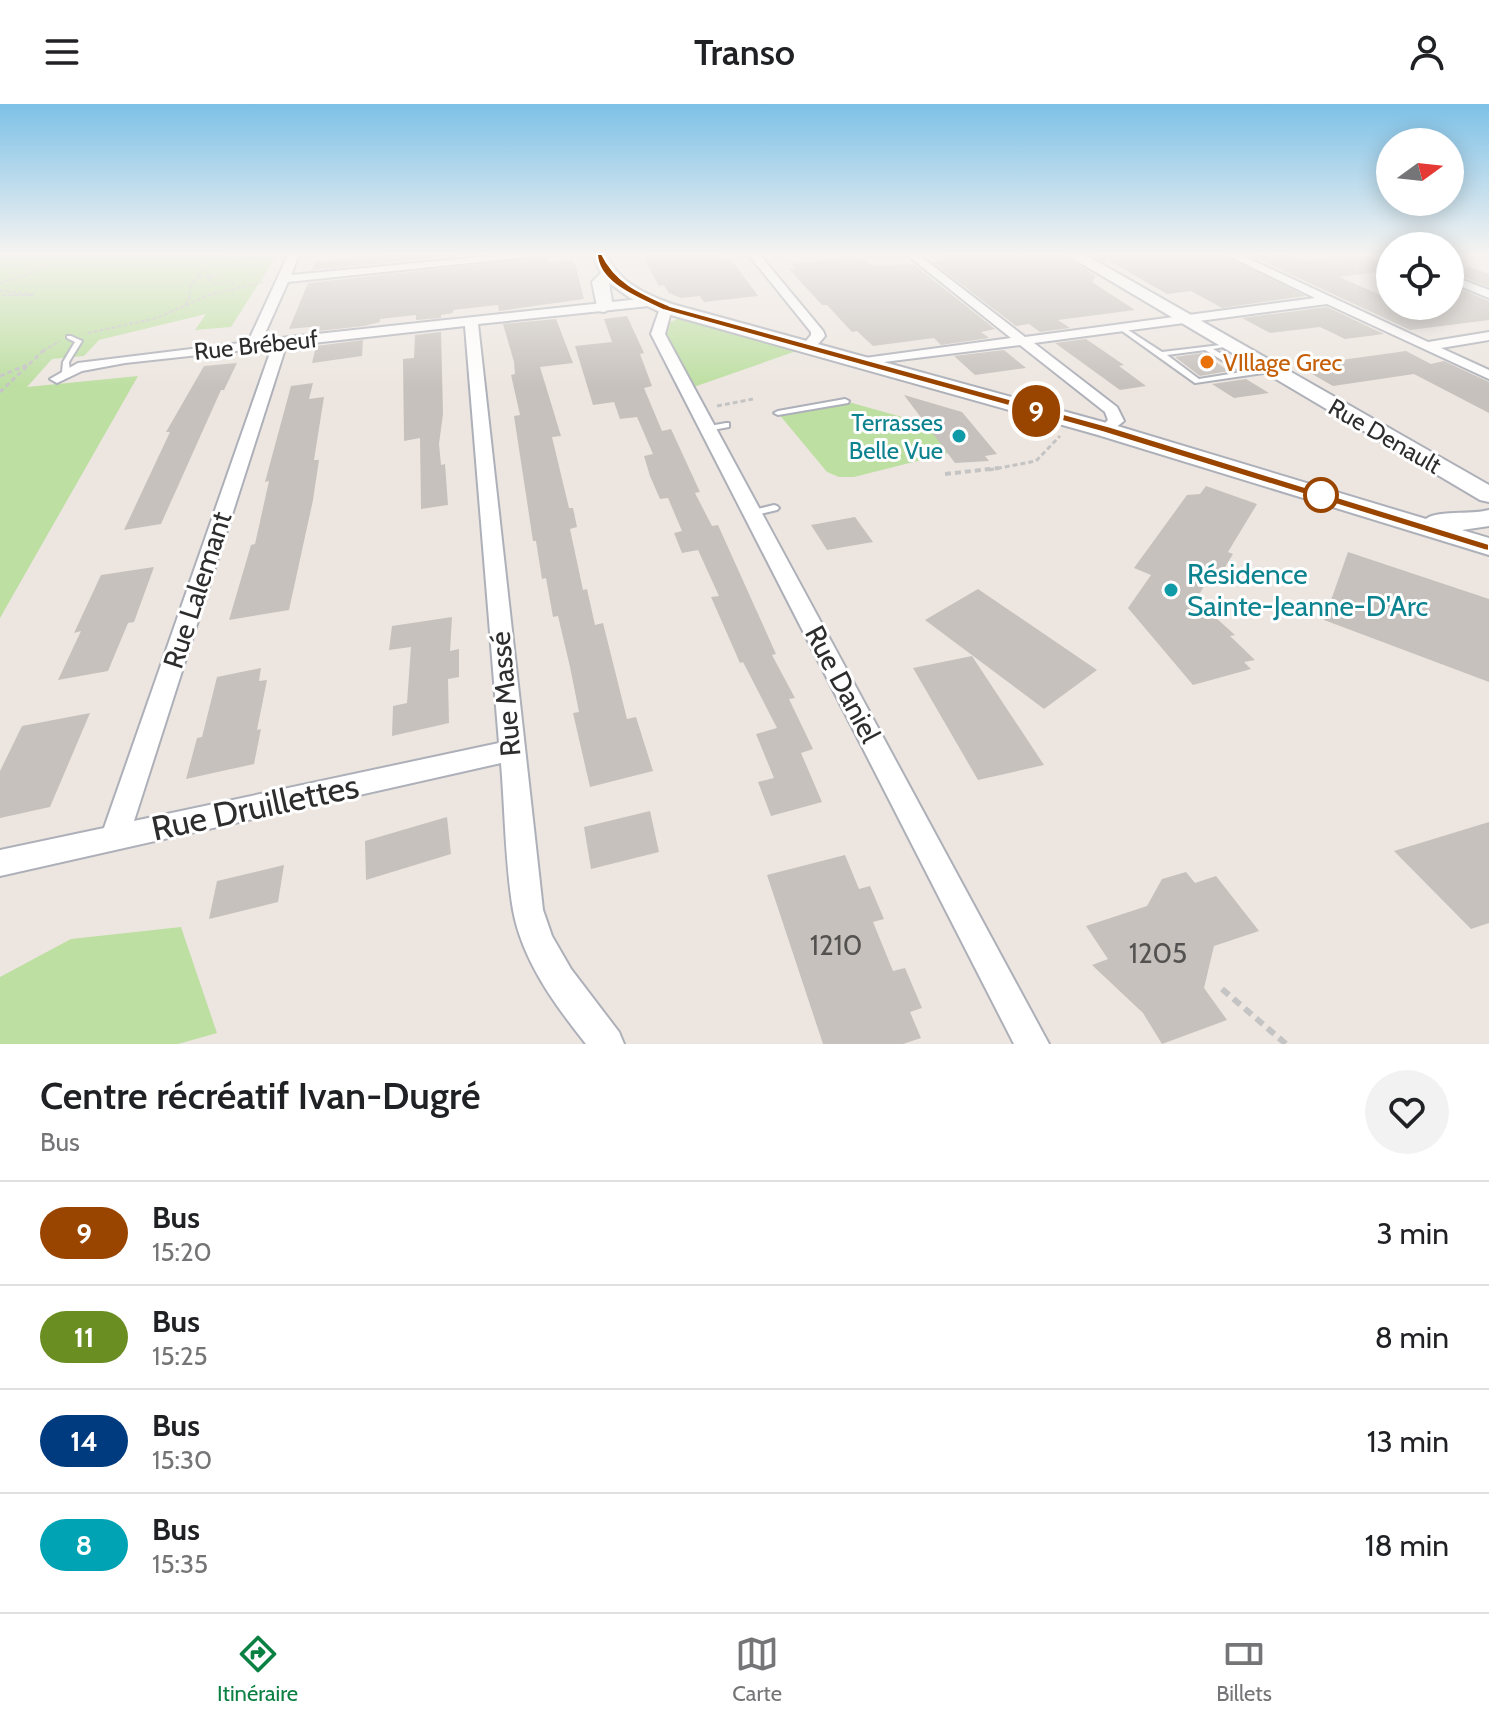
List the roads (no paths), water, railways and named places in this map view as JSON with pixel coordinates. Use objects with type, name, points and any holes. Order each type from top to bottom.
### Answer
[{"type":"main road","points":[[603,299],[604,307]]},
{"type":"main road","points":[[642,299],[659,311],[699,318],[865,362],[1106,430],[1489,547]]},
{"type":"main road","name":"Rue Denault","points":[[1148,299],[1182,319],[1229,357],[1270,370],[1485,496]]},
{"type":"main road","points":[[1397,518],[1473,523],[1489,518]]},
{"type":"street","points":[[253,345],[273,299]]},
{"type":"street","points":[[790,299],[817,331],[818,336],[808,347]]},
{"type":"street","points":[[969,299],[1112,410],[1116,421],[1106,430]]},
{"type":"street","points":[[865,362],[1327,300],[1489,375]]},
{"type":"street","name":"Rue Brébeuf","points":[[62,375],[111,361],[471,321],[604,307],[659,311]]},
{"type":"street","name":"Rue Daniel","points":[[659,311],[658,334],[763,510],[1032,1044]]},
{"type":"street","name":"Rue Massé","points":[[471,321],[510,751],[528,910],[534,936],[577,1008],[607,1044]]},
{"type":"street","points":[[1426,346],[1489,336]]},
{"type":"street","name":"Rue Lalemant","points":[[115,837],[280,342]]},
{"type":"street","name":"Rue Druillettes","points":[[0,863],[510,751]]},
{"type":"lane","points":[[1120,327],[1198,381],[1229,357]]},
{"type":"lane","points":[[62,375],[79,341],[69,337]]},
{"type":"lane","points":[[1161,354],[1229,357]]},
{"type":"lane","points":[[778,413],[845,401]]},
{"type":"place","name":"VIllage Grec","points":[[1207,362]]},
{"type":"place","name":"Terrasses Belle Vue","points":[[959,436]]},
{"type":"place","name":"Résidence Sainte-Jeanne-D'Arc","points":[[1171,590]]}]
